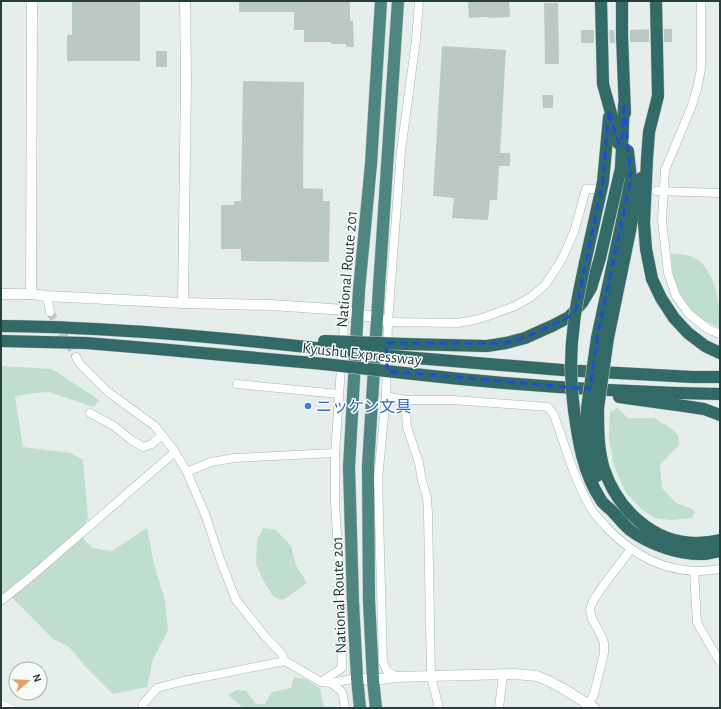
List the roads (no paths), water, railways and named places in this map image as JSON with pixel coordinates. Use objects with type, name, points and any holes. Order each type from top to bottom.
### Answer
[{"type":"highway","name":"National Route 201","points":[[360,708],[353,602],[349,467],[359,290],[371,164],[381,1]]},
{"type":"highway","name":"National Route 201","points":[[376,708],[369,600],[368,466],[382,319],[398,1]]},
{"type":"highway","points":[[601,1],[603,84],[617,135],[621,168]]},
{"type":"highway","points":[[622,1],[624,105],[631,179],[587,435],[595,473],[612,510],[619,520],[631,530],[650,541],[681,552],[706,554],[720,551]]},
{"type":"highway","points":[[656,1],[658,96],[649,132],[644,223],[646,249],[652,279],[661,298],[674,318],[688,333],[705,346],[720,353]]},
{"type":"highway","points":[[324,345],[405,344],[487,346],[525,338],[568,317],[582,303],[590,288],[600,258],[621,168],[624,105]]},
{"type":"highway","points":[[609,110],[603,182],[584,263],[574,322],[571,355],[571,389],[578,437],[584,463],[601,501],[612,510]]},
{"type":"highway","points":[[603,338],[637,191],[647,159]]},
{"type":"highway","name":"Kyushu Expressway","points":[[1,326],[86,328],[324,345],[404,357],[562,370],[720,377]]},
{"type":"highway","name":"Kyushu Expressway","points":[[1,341],[86,343],[158,349],[324,364],[455,379],[537,386],[720,394]]},
{"type":"highway","points":[[537,386],[704,409],[720,415]]},
{"type":"highway","points":[[592,408],[604,468],[612,489],[627,510],[640,523],[665,537],[695,543],[720,540]]},
{"type":"street","points":[[31,294],[32,1]]},
{"type":"street","points":[[183,303],[186,79],[185,1]]},
{"type":"street","points":[[397,677],[387,671],[383,662],[378,479],[386,396],[382,319],[401,151],[416,40],[419,1]]},
{"type":"street","points":[[701,1],[700,76],[691,108],[665,170],[659,192],[668,273],[676,296],[689,314],[708,329],[720,334]]},
{"type":"street","points":[[1,294],[31,294],[183,303],[272,305],[345,310],[358,315],[382,319],[457,323],[475,320],[515,306],[531,297],[545,285],[561,261],[574,232],[586,188],[594,188]]},
{"type":"street","points":[[659,192],[720,193]]},
{"type":"street","points":[[46,296],[50,312]]},
{"type":"street","points":[[320,682],[342,668],[341,600],[335,503],[335,453],[345,310]]},
{"type":"street","points":[[76,357],[80,364],[108,392],[155,426],[175,452],[187,472],[205,514],[236,600],[264,635],[282,654],[285,661],[320,682],[331,683],[357,678],[373,680],[397,677],[503,674],[537,676],[549,681],[591,707],[604,653],[604,643],[592,619],[590,610],[593,601],[603,586],[631,549]]},
{"type":"street","points":[[237,384],[339,394]]},
{"type":"street","points":[[386,396],[405,400],[453,400],[548,407],[554,415],[579,485],[591,508],[616,537],[650,561],[670,568],[694,572],[720,569]]},
{"type":"street","points":[[405,400],[407,428],[419,462],[422,481],[427,497],[431,676],[439,708]]},
{"type":"street","points":[[90,413],[114,426],[143,447],[152,444],[162,435]]},
{"type":"street","points":[[1,601],[175,452]]},
{"type":"street","points":[[187,472],[211,462],[234,458],[335,453]]},
{"type":"street","points":[[694,572],[698,622],[720,662]]},
{"type":"street","points":[[142,708],[143,704],[157,688],[184,680],[285,661]]},
{"type":"street","points":[[499,708],[503,674]]},
{"type":"street","points":[[331,683],[341,691],[345,708]]},
{"type":"street","points":[[1,704],[10,708]]},
{"type":"tunnel","points":[[50,312],[76,357]]},
{"type":"place","name":"ニッケン文具","points":[[308,406]]}]
